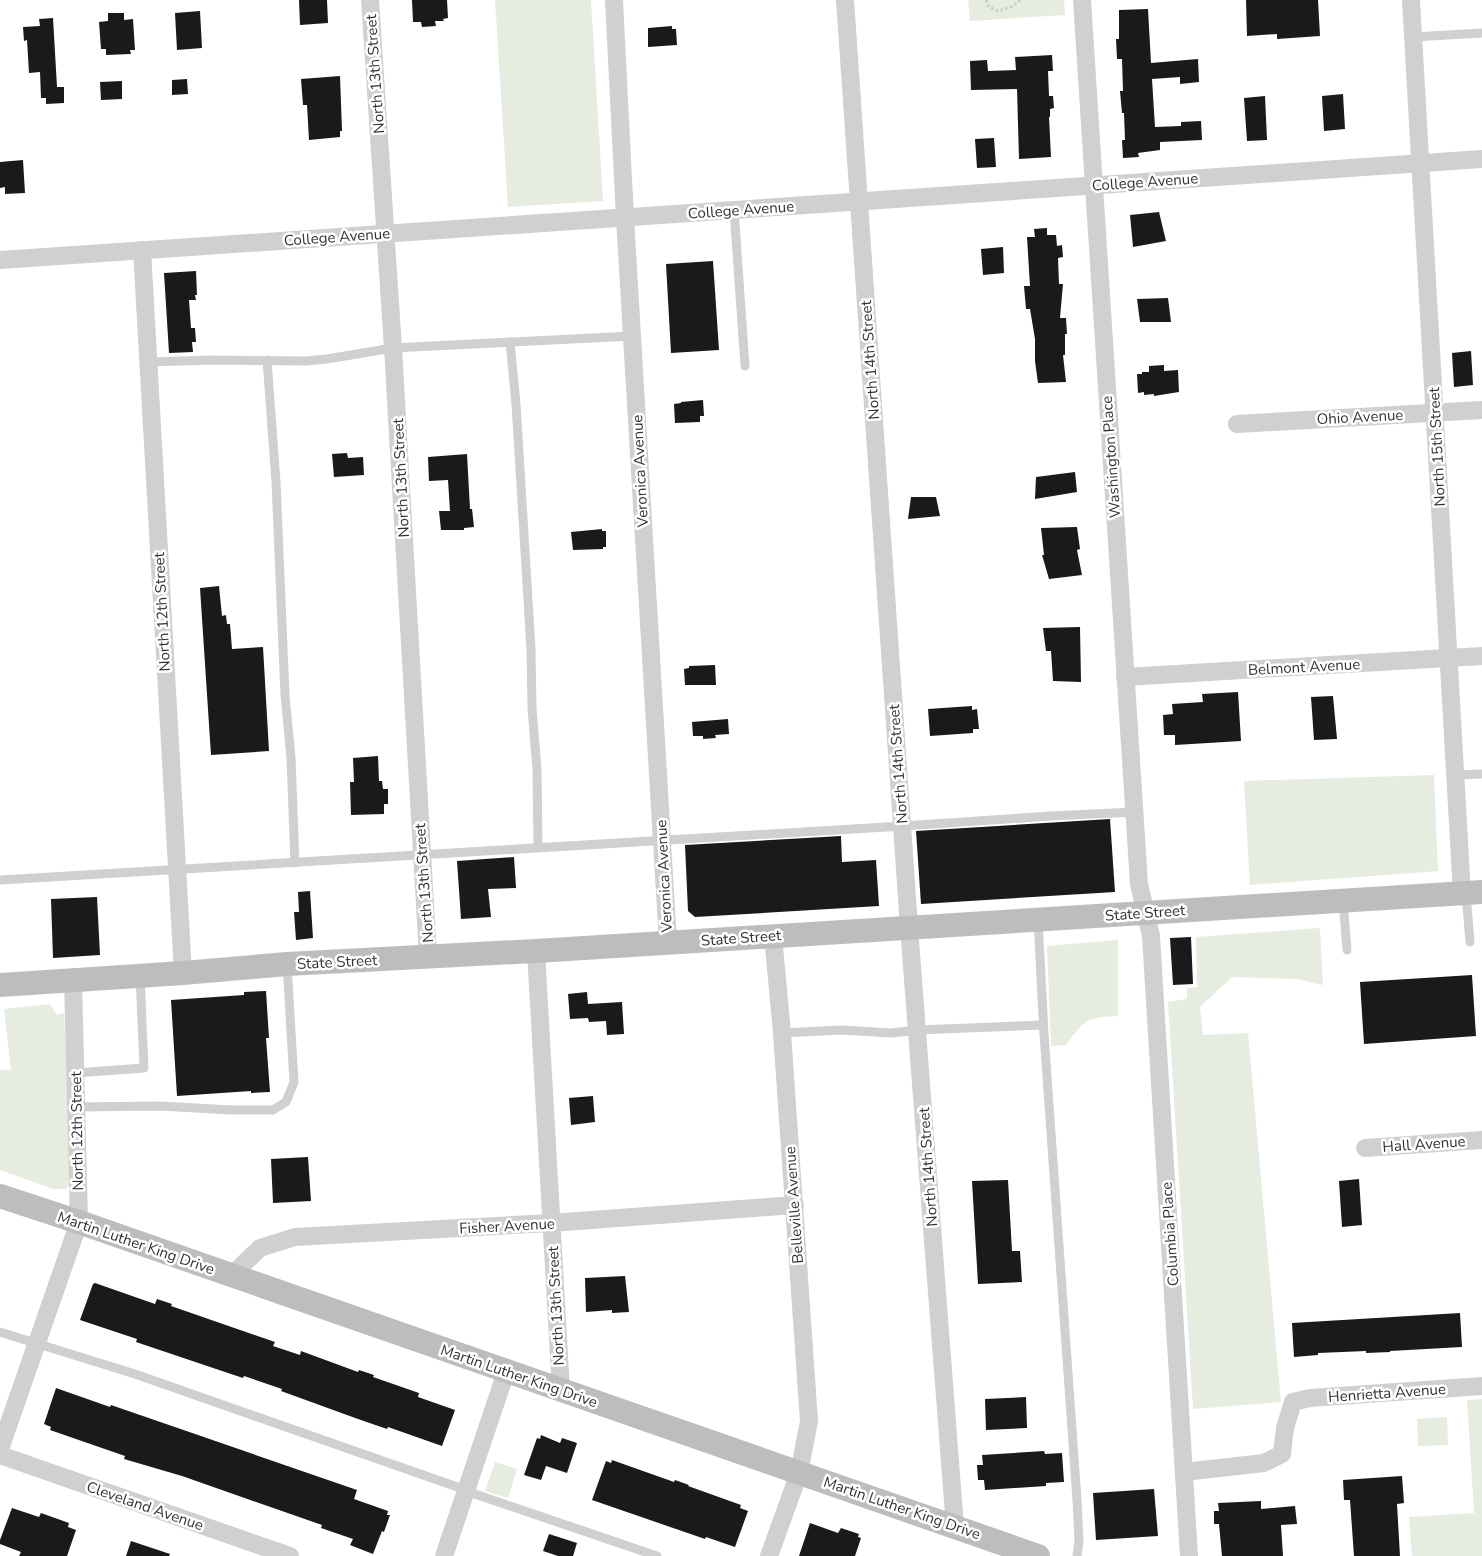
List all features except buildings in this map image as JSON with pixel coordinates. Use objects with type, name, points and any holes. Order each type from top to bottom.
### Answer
[{"type":"main road","name":"State Street","points":[[0,984],[140,976],[288,964],[536,951],[1470,893]]},
{"type":"main road","name":"Martin Luther King Drive","points":[[0,1196],[1038,1556]]},
{"type":"street","name":"North 13th Street","points":[[370,0],[393,348],[428,957]]},
{"type":"street","name":"Veronica Avenue","points":[[614,0],[624,218],[668,943]]},
{"type":"street","name":"North 14th Street","points":[[846,0],[858,202],[955,1527]]},
{"type":"street","name":"Washington Place","points":[[1082,0],[1139,884],[1146,912]]},
{"type":"street","name":"North 15th Street","points":[[1411,0],[1455,775],[1470,893]]},
{"type":"street","name":"College Avenue","points":[[0,260],[1482,159]]},
{"type":"street","name":"North 12th Street","points":[[142,250],[183,973]]},
{"type":"street","name":"Ohio Avenue","points":[[1237,424],[1482,410]]},
{"type":"street","name":"Belmont Avenue","points":[[1125,677],[1482,656]]},
{"type":"street","name":"Columbia Place","points":[[1146,912],[1152,936],[1189,1556]]},
{"type":"street","name":"Belleville Avenue","points":[[773,936],[795,1205],[809,1422],[799,1472]]},
{"type":"street","name":"North 13th Street","points":[[536,951],[561,1391]]},
{"type":"street","name":"North 12th Street","points":[[0,1449],[79,1222],[73,980]]},
{"type":"street","name":"Hall Avenue","points":[[1366,1148],[1482,1140]]},
{"type":"street","name":"Fisher Avenue","points":[[231,1276],[260,1248],[295,1237],[551,1223],[795,1205]]},
{"type":"street","points":[[444,1556],[506,1372]]},
{"type":"street","name":"Henrietta Avenue","points":[[1184,1472],[1264,1463],[1282,1454],[1285,1428],[1293,1402],[1310,1398],[1482,1386]]},
{"type":"street","name":"Cleveland Avenue","points":[[0,1455],[290,1556]]},
{"type":"street","points":[[769,1556],[799,1472]]},
{"type":"lane","points":[[1413,37],[1482,33]]},
{"type":"lane","points":[[734,210],[745,366]]},
{"type":"lane","points":[[148,362],[327,359],[393,348],[632,336]]},
{"type":"lane","points":[[510,342],[516,404],[531,649],[532,708],[538,770],[538,848]]},
{"type":"lane","points":[[267,360],[276,482],[284,695],[291,758],[295,863]]},
{"type":"lane","points":[[1455,775],[1482,774]]},
{"type":"lane","points":[[0,880],[177,871],[1134,812]]},
{"type":"lane","points":[[1470,893],[1470,942]]},
{"type":"lane","points":[[1343,901],[1347,950]]},
{"type":"lane","points":[[1038,920],[1043,1025],[1077,1500],[1078,1556]]},
{"type":"lane","points":[[76,1107],[159,1106],[273,1110],[286,1102],[294,1082],[288,964]]},
{"type":"lane","points":[[75,1073],[144,1068],[140,976]]},
{"type":"lane","points":[[782,1032],[842,1030],[891,1034],[918,1030],[1043,1025]]},
{"type":"lane","points":[[0,1332],[134,1374],[657,1556]]},
{"type":"path","points":[[986,0],[989,7],[998,11],[1011,7],[1021,0]]},
{"type":"shaded area","points":[[495,0],[591,0],[603,201],[508,207]]},
{"type":"shaded area","points":[[968,0],[1064,0],[1065,15],[970,21]]},
{"type":"shaded area","points":[[1434,775],[1438,871],[1250,885],[1244,781]]},
{"type":"shaded area","points":[[1320,928],[1323,985],[1298,979],[1232,977],[1200,1007],[1203,1035],[1248,1033],[1281,1402],[1193,1409],[1168,1002],[1187,999],[1187,988],[1197,987],[1196,937]]},
{"type":"shaded area","points":[[1118,940],[1118,1016],[1093,1019],[1082,1025],[1066,1045],[1051,1046],[1047,946]]},
{"type":"shaded area","points":[[50,1004],[57,1015],[64,1013],[73,1180],[66,1189],[53,1189],[0,1170],[0,1070],[11,1070],[4,1009]]},
{"type":"shaded area","points":[[1482,1399],[1482,1556],[1412,1556],[1409,1517],[1474,1513],[1467,1400]]},
{"type":"shaded area","points":[[1447,1417],[1448,1445],[1418,1446],[1417,1419]]},
{"type":"shaded area","points":[[495,1462],[517,1469],[508,1498],[485,1491]]}]
